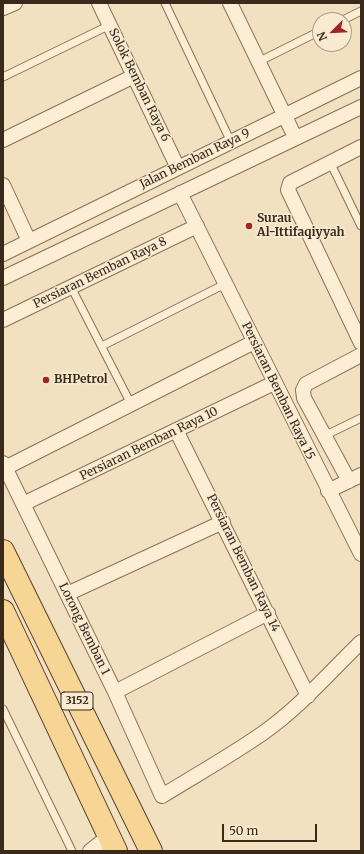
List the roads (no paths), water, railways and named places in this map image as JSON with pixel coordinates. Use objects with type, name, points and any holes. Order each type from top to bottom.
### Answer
[{"type":"main road","name":"3152","points":[[3,551],[151,851]]},
{"type":"main road","name":"3152","points":[[3,611],[112,843]]},
{"type":"street","points":[[3,8],[15,3]]},
{"type":"street","name":"Solok Bemban Raya 6","points":[[99,3],[178,168]]},
{"type":"street","points":[[234,4],[258,62],[295,137]]},
{"type":"street","points":[[3,140],[134,76]]},
{"type":"street","name":"Jalan Bemban Raya 9","points":[[3,254],[361,78]]},
{"type":"street","points":[[3,278],[361,106]]},
{"type":"street","points":[[361,147],[290,183],[288,190],[361,343]]},
{"type":"street","points":[[3,185],[30,241]]},
{"type":"street","name":"Persiaran Bemban Raya 15","points":[[180,193],[328,491],[361,554]]},
{"type":"street","name":"Persiaran Bemban Raya 8","points":[[3,320],[197,226]]},
{"type":"street","points":[[4,466],[254,342]]},
{"type":"street","points":[[328,491],[355,478],[324,436],[304,398],[303,390],[306,384],[361,355]]},
{"type":"street","name":"Persiaran Bemban Raya 10","points":[[23,504],[274,383]]},
{"type":"street","name":"Persiaran Bemban Raya 14","points":[[176,430],[223,522],[308,696]]},
{"type":"street","name":"Lorong Bemban 1","points":[[4,466],[115,692],[162,796],[263,733],[308,696]]},
{"type":"street","points":[[67,594],[223,522]]},
{"type":"street","points":[[115,692],[268,613]]},
{"type":"street","points":[[308,696],[315,686],[361,642]]},
{"type":"street","points":[[90,851],[112,843]]},
{"type":"lane","points":[[166,3],[231,142]]},
{"type":"lane","points":[[352,16],[361,11]]},
{"type":"lane","points":[[3,77],[110,25]]},
{"type":"lane","points":[[258,62],[312,35]]},
{"type":"lane","points":[[330,162],[361,226]]},
{"type":"lane","points":[[102,346],[225,284]]},
{"type":"lane","points":[[71,287],[131,404]]},
{"type":"lane","points":[[324,436],[361,418]]},
{"type":"lane","points":[[3,709],[72,851]]},
{"type":"place","name":"Surau Al-Ittifaqiyyah","points":[[249,226]]},
{"type":"place","name":"BHPetrol","points":[[46,380]]}]
